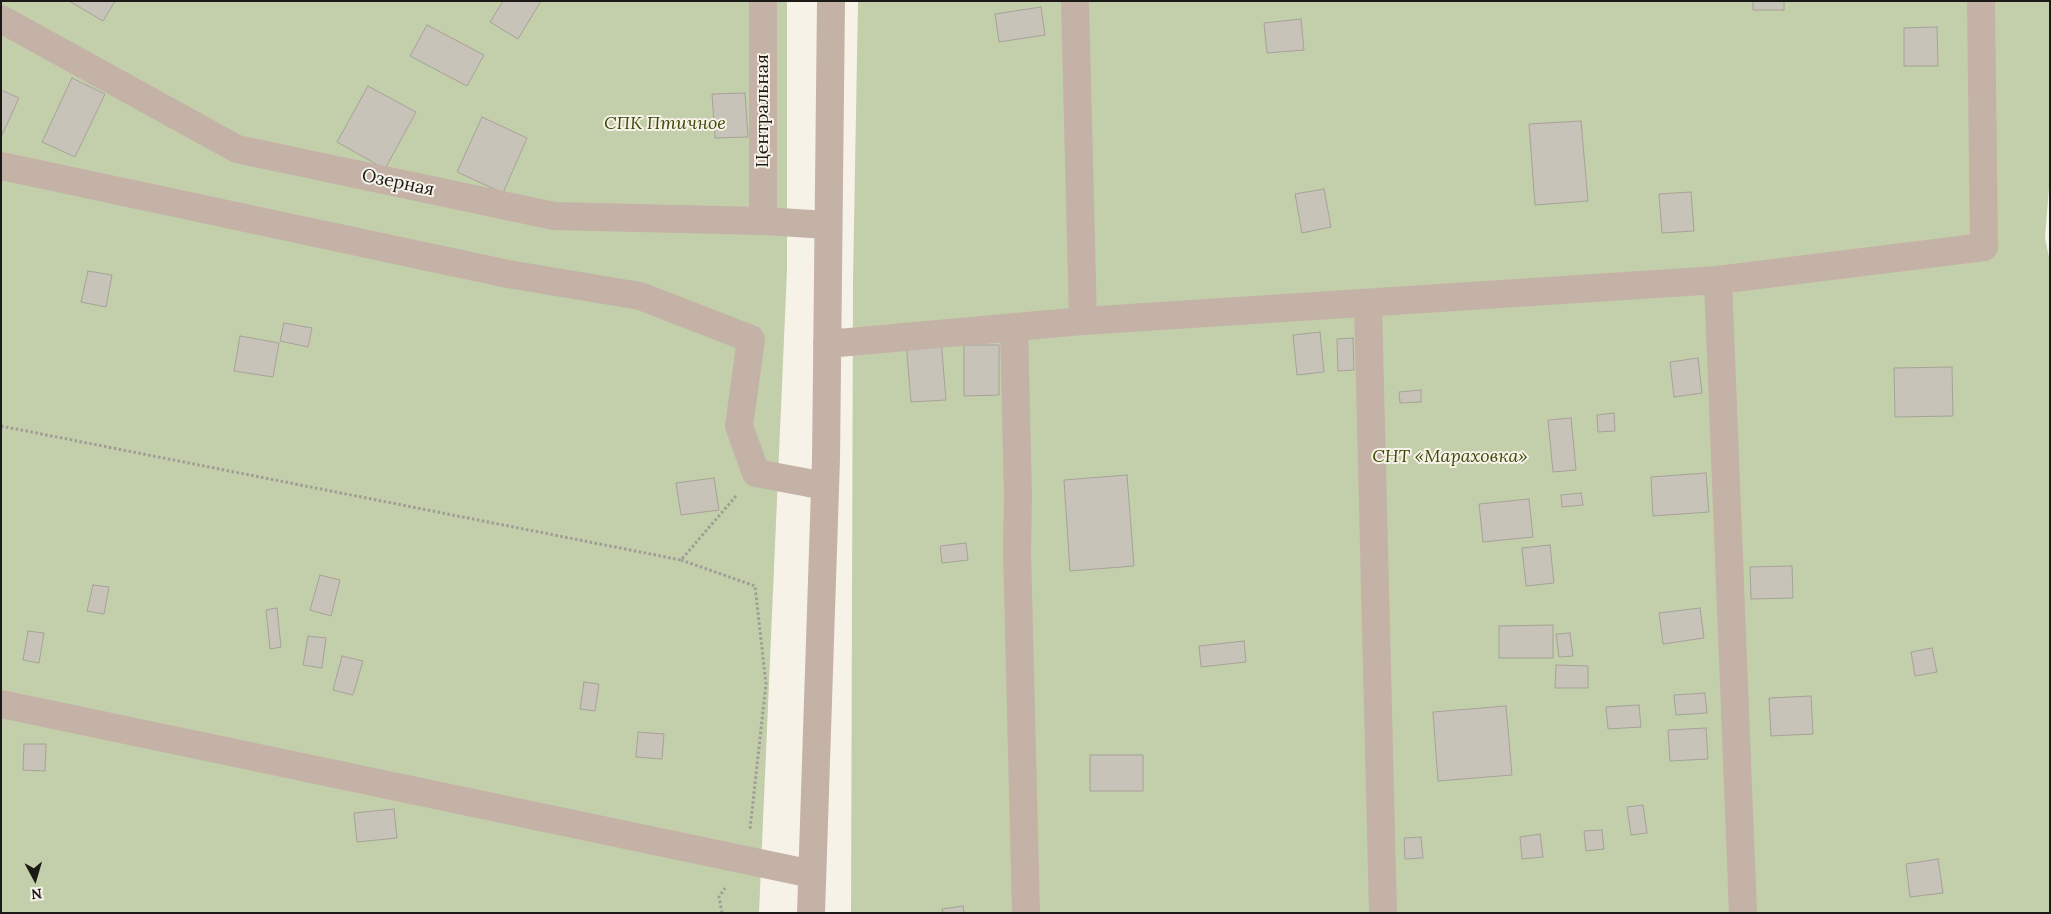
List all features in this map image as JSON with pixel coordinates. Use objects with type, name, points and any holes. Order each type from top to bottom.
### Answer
[{"type":"street","name":"Центральная","points":[[763,1],[763,221]]},
{"type":"street","points":[[811,913],[825,486],[831,1]]},
{"type":"street","points":[[1075,1],[1083,321]]},
{"type":"street","points":[[827,344],[1083,321],[1718,280],[1984,247],[1981,1]]},
{"type":"street","name":"Озерная","points":[[1,19],[237,149],[554,216],[763,221],[828,225]]},
{"type":"street","points":[[1,166],[508,274],[640,296],[751,339],[739,426],[756,473],[825,486]]},
{"type":"street","points":[[1718,280],[1743,913]]},
{"type":"street","points":[[1368,304],[1383,913]]},
{"type":"street","points":[[1014,327],[1018,497],[1017,551],[1026,913]]},
{"type":"street","points":[[1,704],[812,874]]},
{"type":"path","points":[[1,426],[681,560],[756,586],[766,684],[747,860],[719,896],[722,913]]},
{"type":"path","points":[[681,560],[756,473]]},
{"type":"green space","name":"СПК Птичное","points":[[1,1],[787,1],[787,270],[759,913],[1,913]]},
{"type":"green space","name":"СНТ «Мараховка»","points":[[858,1],[2050,1],[2050,175],[2045,238],[2050,262],[2050,913],[851,913],[853,281]]},
{"type":"building","points":[[69,1],[115,1],[103,21]]},
{"type":"building","points":[[503,1],[541,1],[518,39],[490,22]]},
{"type":"building","points":[[1753,1],[1784,1],[1784,10],[1753,10]]},
{"type":"building","points":[[1041,7],[1045,35],[999,42],[995,14]]},
{"type":"building","points":[[1301,19],[1304,50],[1267,53],[1264,23]]},
{"type":"building","points":[[427,25],[484,55],[467,86],[410,56]]},
{"type":"building","points":[[1937,27],[1938,66],[1904,66],[1904,28]]},
{"type":"building","points":[[72,78],[105,94],[75,157],[42,142]]},
{"type":"building","points":[[368,86],[416,112],[385,169],[337,142]]},
{"type":"building","points":[[1,90],[19,98],[1,137]]},
{"type":"building","points":[[745,93],[748,137],[715,138],[712,94]]},
{"type":"building","points":[[482,117],[527,138],[503,193],[457,172]]},
{"type":"building","points":[[1581,121],[1588,201],[1535,205],[1529,124]]},
{"type":"building","points":[[1324,189],[1331,227],[1302,233],[1295,194]]},
{"type":"building","points":[[1691,192],[1694,231],[1662,233],[1659,194]]},
{"type":"building","points":[[88,271],[112,275],[106,307],[81,302]]},
{"type":"building","points":[[284,323],[312,328],[308,347],[280,341]]},
{"type":"building","points":[[1320,332],[1324,372],[1297,375],[1293,335]]},
{"type":"building","points":[[240,336],[279,343],[273,377],[234,371]]},
{"type":"building","points":[[1353,338],[1354,370],[1338,371],[1337,339]]},
{"type":"building","points":[[941,340],[946,400],[911,402],[906,342]]},
{"type":"building","points":[[964,345],[999,345],[999,395],[964,396]]},
{"type":"building","points":[[1698,358],[1702,393],[1674,397],[1670,362]]},
{"type":"building","points":[[1952,367],[1953,416],[1895,417],[1894,368]]},
{"type":"building","points":[[1421,390],[1421,402],[1400,403],[1399,392]]},
{"type":"building","points":[[1614,413],[1615,431],[1598,432],[1597,415]]},
{"type":"building","points":[[1571,418],[1576,470],[1553,472],[1548,420]]},
{"type":"building","points":[[1706,473],[1709,512],[1653,516],[1651,477]]},
{"type":"building","points":[[1127,475],[1134,566],[1070,571],[1064,480]]},
{"type":"building","points":[[714,478],[719,510],[681,515],[676,483]]},
{"type":"building","points":[[1581,493],[1583,505],[1562,507],[1561,495]]},
{"type":"building","points":[[1529,499],[1533,537],[1483,542],[1479,504]]},
{"type":"building","points":[[966,543],[968,560],[942,563],[940,546]]},
{"type":"building","points":[[1550,545],[1554,583],[1526,586],[1522,548]]},
{"type":"building","points":[[1792,566],[1793,598],[1751,599],[1750,567]]},
{"type":"building","points":[[320,575],[340,580],[331,616],[310,610]]},
{"type":"building","points":[[93,585],[109,587],[104,614],[87,611]]},
{"type":"building","points":[[277,608],[281,647],[270,649],[266,610]]},
{"type":"building","points":[[1700,608],[1704,638],[1663,644],[1659,613]]},
{"type":"building","points":[[1553,625],[1553,658],[1499,658],[1499,626]]},
{"type":"building","points":[[28,631],[44,633],[39,663],[23,660]]},
{"type":"building","points":[[1570,633],[1573,656],[1559,657],[1556,634]]},
{"type":"building","points":[[308,636],[326,638],[322,668],[303,665]]},
{"type":"building","points":[[1244,641],[1246,662],[1201,667],[1199,646]]},
{"type":"building","points":[[1932,648],[1937,672],[1915,676],[1911,652]]},
{"type":"building","points":[[342,656],[363,661],[353,695],[333,690]]},
{"type":"building","points":[[1556,665],[1588,666],[1588,688],[1555,688]]},
{"type":"building","points":[[584,682],[599,684],[595,711],[580,709]]},
{"type":"building","points":[[1705,693],[1707,713],[1676,715],[1674,695]]},
{"type":"building","points":[[1811,696],[1813,734],[1771,736],[1769,698]]},
{"type":"building","points":[[1639,705],[1641,727],[1608,729],[1606,707]]},
{"type":"building","points":[[1506,706],[1512,775],[1438,781],[1433,712]]},
{"type":"building","points":[[1706,728],[1708,759],[1670,761],[1668,730]]},
{"type":"building","points":[[638,732],[664,734],[662,759],[636,757]]},
{"type":"building","points":[[24,744],[46,744],[45,771],[23,770]]},
{"type":"building","points":[[1090,755],[1143,755],[1143,791],[1090,791]]},
{"type":"building","points":[[1643,805],[1647,833],[1631,835],[1627,807]]},
{"type":"building","points":[[394,809],[397,838],[357,842],[354,813]]},
{"type":"building","points":[[1602,830],[1604,849],[1586,851],[1584,831]]},
{"type":"building","points":[[1540,834],[1543,857],[1522,859],[1520,837]]},
{"type":"building","points":[[1421,837],[1423,858],[1405,859],[1404,838]]},
{"type":"building","points":[[1938,859],[1943,893],[1910,897],[1906,864]]},
{"type":"building","points":[[963,906],[964,913],[943,913],[942,909]]}]
